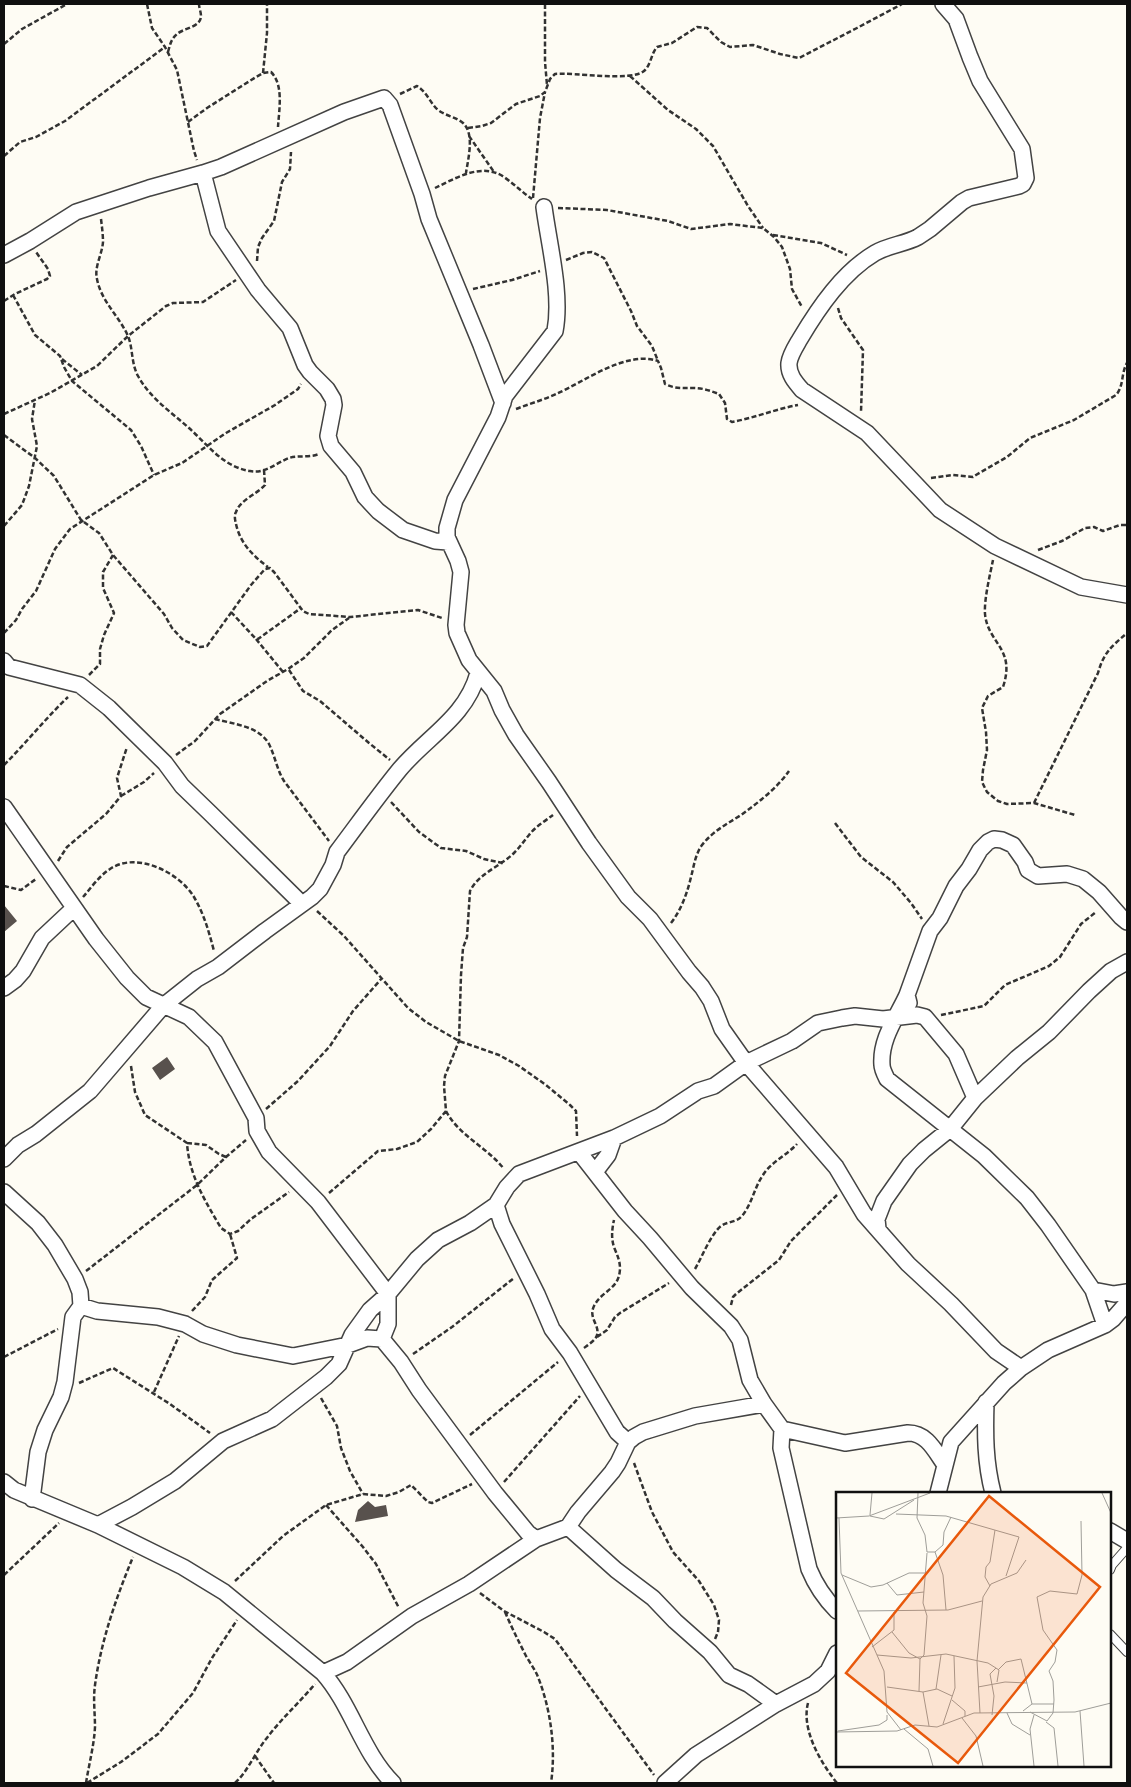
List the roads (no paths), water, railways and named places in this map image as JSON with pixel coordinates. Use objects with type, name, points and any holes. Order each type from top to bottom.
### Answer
[{"type":"street","points":[[943,4],[956,19],[980,80],[1022,149],[1026,178],[1023,184],[1019,186],[962,202],[930,229],[910,241],[885,248],[854,270],[833,292],[810,322],[792,354],[789,361],[789,369],[794,382],[814,399],[864,431],[940,510],[994,546],[1081,587],[1127,595]]},
{"type":"street","points":[[4,255],[76,212],[202,174],[344,112],[384,98],[390,104],[429,219],[460,292],[500,410]]},
{"type":"street","points":[[202,174],[218,231],[258,290],[290,328],[310,372],[327,389],[334,403],[328,429],[330,446],[353,472],[365,497],[378,511],[403,530],[435,542],[448,542]]},
{"type":"street","points":[[544,207],[557,303],[558,319],[555,331],[505,396],[500,410],[455,500],[447,528],[448,542],[458,561],[460,572],[456,625],[462,646],[478,672],[494,691],[516,735],[589,843],[628,897],[650,919],[706,993],[722,1029],[746,1063],[836,1167],[864,1214],[908,1264],[951,1304],[996,1351],[1021,1368]]},
{"type":"street","points":[[4,661],[9,667],[80,686],[109,708],[165,763],[182,786],[302,904]]},
{"type":"street","points":[[4,1158],[18,1145],[42,1129],[90,1090],[162,1006],[197,978],[218,967],[320,889],[333,865],[337,852],[401,768],[461,709],[474,688],[478,672]]},
{"type":"street","points":[[4,807],[74,908],[127,978],[146,997],[189,1017],[215,1042],[269,1152],[318,1202],[388,1294],[388,1324],[382,1339]]},
{"type":"street","points":[[1105,1325],[1093,1290],[1027,1198],[984,1156],[887,1079],[882,1066],[883,1052],[894,1018],[908,995],[930,931],[940,918],[949,898],[980,850],[988,842],[994,839],[1013,845],[1025,862],[1028,870],[1038,876],[1067,874],[1083,879],[1099,892],[1127,922]]},
{"type":"street","points":[[4,988],[23,971],[42,938],[74,908]]},
{"type":"street","points":[[878,1229],[877,1219],[884,1201],[910,1164],[950,1129],[975,1098],[1017,1058],[1049,1032],[1111,971],[1127,962]]},
{"type":"street","points":[[908,995],[909,1003],[956,1054],[975,1098]]},
{"type":"street","points":[[98,1525],[175,1481],[220,1443],[272,1419],[326,1377],[338,1364],[352,1335],[364,1321],[370,1310],[388,1294],[417,1259],[438,1240],[470,1223],[496,1205],[512,1179],[519,1174],[614,1138],[660,1116],[698,1091],[714,1086],[746,1063],[792,1041],[818,1024],[855,1016],[883,1019],[921,1016]]},
{"type":"street","points":[[595,1172],[608,1155],[614,1138]]},
{"type":"street","points":[[579,1152],[617,1202],[684,1279],[728,1323],[740,1340],[750,1380],[782,1429],[781,1448],[809,1569],[815,1585],[836,1610]]},
{"type":"street","points":[[4,1192],[38,1223],[55,1245],[75,1279],[80,1292],[65,1382],[61,1397],[45,1430],[38,1452],[32,1499]]},
{"type":"street","points":[[496,1205],[502,1224],[552,1329],[571,1355],[617,1432],[627,1445]]},
{"type":"street","points":[[1093,1290],[1114,1294],[1127,1292]]},
{"type":"street","points":[[938,1492],[951,1442],[1004,1383],[1021,1368],[1061,1342],[1105,1325],[1127,1303]]},
{"type":"street","points":[[77,1312],[97,1311],[158,1317],[185,1324],[203,1334],[237,1345],[293,1356],[348,1345],[367,1338],[382,1339],[401,1362],[419,1390],[490,1486],[528,1533],[536,1539]]},
{"type":"street","points":[[996,1351],[1004,1383]]},
{"type":"street","points":[[986,1402],[985,1439],[987,1468],[993,1492]]},
{"type":"street","points":[[323,1673],[347,1662],[406,1620],[469,1584],[536,1539],[568,1527],[578,1512],[612,1472],[627,1445],[643,1432],[695,1416],[764,1404]]},
{"type":"street","points":[[782,1429],[845,1442],[908,1432],[916,1433],[924,1437],[945,1465]]},
{"type":"street","points":[[4,1482],[14,1490],[32,1499],[98,1525],[138,1544],[184,1567],[224,1592],[323,1673],[339,1694],[369,1752],[393,1783]]},
{"type":"street","points":[[568,1527],[616,1570],[653,1598],[710,1652],[729,1675],[748,1684],[776,1704]]},
{"type":"street","points":[[1111,1532],[1127,1542]]},
{"type":"street","points":[[660,1779],[776,1704],[814,1684],[828,1671],[836,1655]]},
{"type":"lane","points":[[1111,1568],[1127,1548]]},
{"type":"lane","points":[[1111,1635],[1127,1652]]}]
